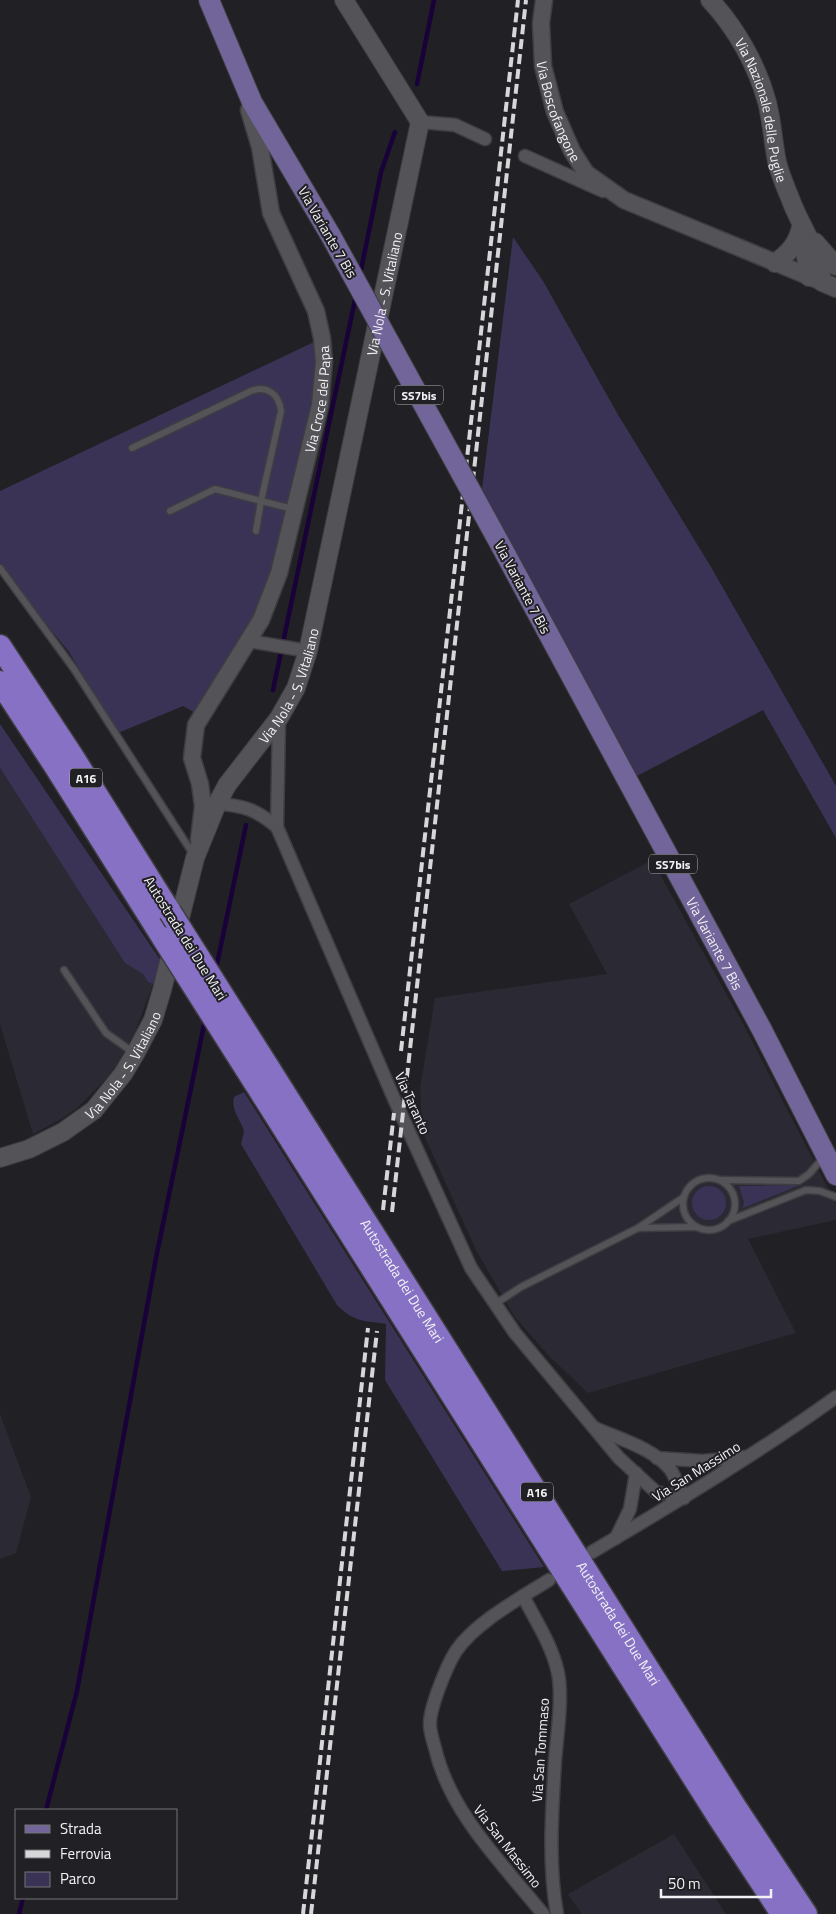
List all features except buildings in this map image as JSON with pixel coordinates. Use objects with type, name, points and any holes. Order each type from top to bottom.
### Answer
[{"type":"highway","name":"Autostrada dei Due Mari","points":[[0,646],[73,757],[170,912],[263,1076],[714,1809],[782,1914]]},
{"type":"highway","name":"Autostrada dei Due Mari","points":[[0,682],[163,938],[263,1076],[806,1914]]},
{"type":"highway","points":[[0,710],[39,769],[163,938]]},
{"type":"main road","name":"Via Variante 7 Bis","points":[[209,0],[252,102],[331,236],[506,555],[762,1030],[836,1175]]},
{"type":"main road","points":[[344,0],[420,122]]},
{"type":"main road","name":"Via Nazionale delle Puglie","points":[[710,0],[737,35],[757,73],[767,102],[778,163],[802,226]]},
{"type":"main road","name":"Via Nola - S. Vitaliano","points":[[0,1158],[29,1149],[63,1132],[94,1110],[123,1074],[153,1020],[195,858],[216,804],[226,786],[279,718],[296,688],[308,651],[420,122]]},
{"type":"main road","points":[[775,263],[789,253],[798,240],[802,226]]},
{"type":"main road","points":[[802,226],[836,266]]},
{"type":"main road","points":[[802,226],[816,253],[821,268],[822,282]]},
{"type":"street","name":"Via Boscofangone","points":[[544,0],[541,23],[543,66],[555,112],[572,151],[586,172],[624,200]]},
{"type":"street","name":"Via Croce del Papa","points":[[195,858],[202,823],[203,806],[200,784],[192,758],[196,725],[261,620],[279,573],[320,405],[324,362],[322,338],[316,311],[271,213],[260,147],[248,110],[252,102]]},
{"type":"street","points":[[420,122],[455,125],[485,139]]},
{"type":"street","points":[[525,156],[624,200],[822,282]]},
{"type":"street","points":[[249,641],[308,651]]},
{"type":"street","points":[[277,827],[279,718]]},
{"type":"street","name":"Via Croce del Papa","points":[[200,784],[216,804]]},
{"type":"street","points":[[216,804],[248,808],[264,816],[277,827]]},
{"type":"street","name":"Via Taranto","points":[[277,827],[395,1101],[471,1268],[515,1333],[619,1458],[656,1492],[684,1498]]},
{"type":"street","name":"Via San Massimo","points":[[814,1413],[820,1402],[836,1388]]},
{"type":"street","name":"Via San Massimo","points":[[592,1552],[684,1498],[836,1397]]},
{"type":"street","name":"Via San Massimo","points":[[814,1413],[836,1402]]},
{"type":"street","name":"Via Taranto","points":[[592,1427],[642,1448],[657,1458],[671,1471],[684,1498]]},
{"type":"street","name":"Via Taranto","points":[[657,1458],[703,1461],[747,1457]]},
{"type":"street","points":[[616,1538],[630,1509],[636,1473]]},
{"type":"street","name":"Via San Massimo","points":[[543,1914],[468,1822],[448,1789],[436,1754],[430,1725],[441,1682],[456,1651],[478,1628],[549,1580]]},
{"type":"street","name":"Via San Tommaso","points":[[523,1596],[551,1651],[558,1674],[558,1728],[552,1810],[554,1897],[557,1914]]},
{"type":"lane","points":[[132,448],[251,391],[258,389],[268,390],[278,398],[281,410],[256,531]]},
{"type":"lane","points":[[170,511],[215,488],[294,510]]},
{"type":"lane","points":[[0,568],[74,669],[195,858]]},
{"type":"lane","points":[[64,970],[106,1034],[135,1054]]},
{"type":"lane","points":[[698,1227],[686,1215],[684,1206],[684,1197],[694,1183],[710,1178],[719,1180],[799,1181],[809,1174],[826,1155]]},
{"type":"lane","points":[[719,1180],[726,1184],[735,1200],[734,1208],[727,1222]]},
{"type":"lane","points":[[638,1228],[698,1227],[713,1229],[806,1190],[820,1191],[836,1197]]},
{"type":"lane","points":[[495,1304],[521,1287],[638,1228],[684,1197]]},
{"type":"shaded area","points":[[0,768],[125,963],[143,974],[148,982],[153,984],[135,1032],[116,1067],[77,1108],[33,1134],[0,1024]]},
{"type":"shaded area","points":[[652,860],[743,1024],[836,1204],[836,1220],[748,1239],[796,1333],[588,1393],[550,1357],[514,1316],[476,1250],[422,1131],[420,1089],[435,998],[607,974],[569,904]]},
{"type":"shaded area","points":[[0,1414],[31,1497],[16,1553],[0,1559]]},
{"type":"shaded area","points":[[674,1834],[726,1914],[582,1914],[568,1894]]},
{"type":"green space","points":[[513,237],[543,281],[617,413],[711,567],[836,786],[836,838],[763,710],[637,776],[482,489]]},
{"type":"green space","points":[[314,342],[317,358],[313,400],[268,589],[248,628],[195,713],[183,706],[118,733],[69,652],[25,598],[0,563],[0,491]]},
{"type":"green space","points":[[0,724],[161,961],[153,984],[148,982],[143,974],[125,963],[0,768]]},
{"type":"green space","points":[[244,1092],[544,1567],[502,1571],[385,1380],[386,1324],[354,1318],[337,1305],[241,1144],[244,1131],[233,1102],[234,1097]]},
{"type":"green space","points":[[800,1185],[743,1208],[744,1202],[739,1186]]},
{"type":"green space","points":[[709,1186],[721,1191],[726,1203],[721,1215],[709,1220],[697,1215],[692,1203],[697,1191]]},
{"type":"waterway","points":[[417,84],[434,0]]},
{"type":"waterway","points":[[360,275],[381,172],[395,132]]},
{"type":"waterway","points":[[273,690],[356,295]]},
{"type":"waterway","points":[[216,969],[246,825]]},
{"type":"waterway","points":[[46,1809],[77,1691],[156,1258],[205,1020]]},
{"type":"waterway","points":[[19,1914],[23,1899]]},
{"type":"railway","points":[[401,1051],[518,0]]},
{"type":"railway","points":[[392,1212],[526,0]]},
{"type":"railway","points":[[383,1210],[394,1113]]},
{"type":"railway","points":[[303,1914],[368,1328]]},
{"type":"railway","points":[[311,1914],[377,1331]]}]
